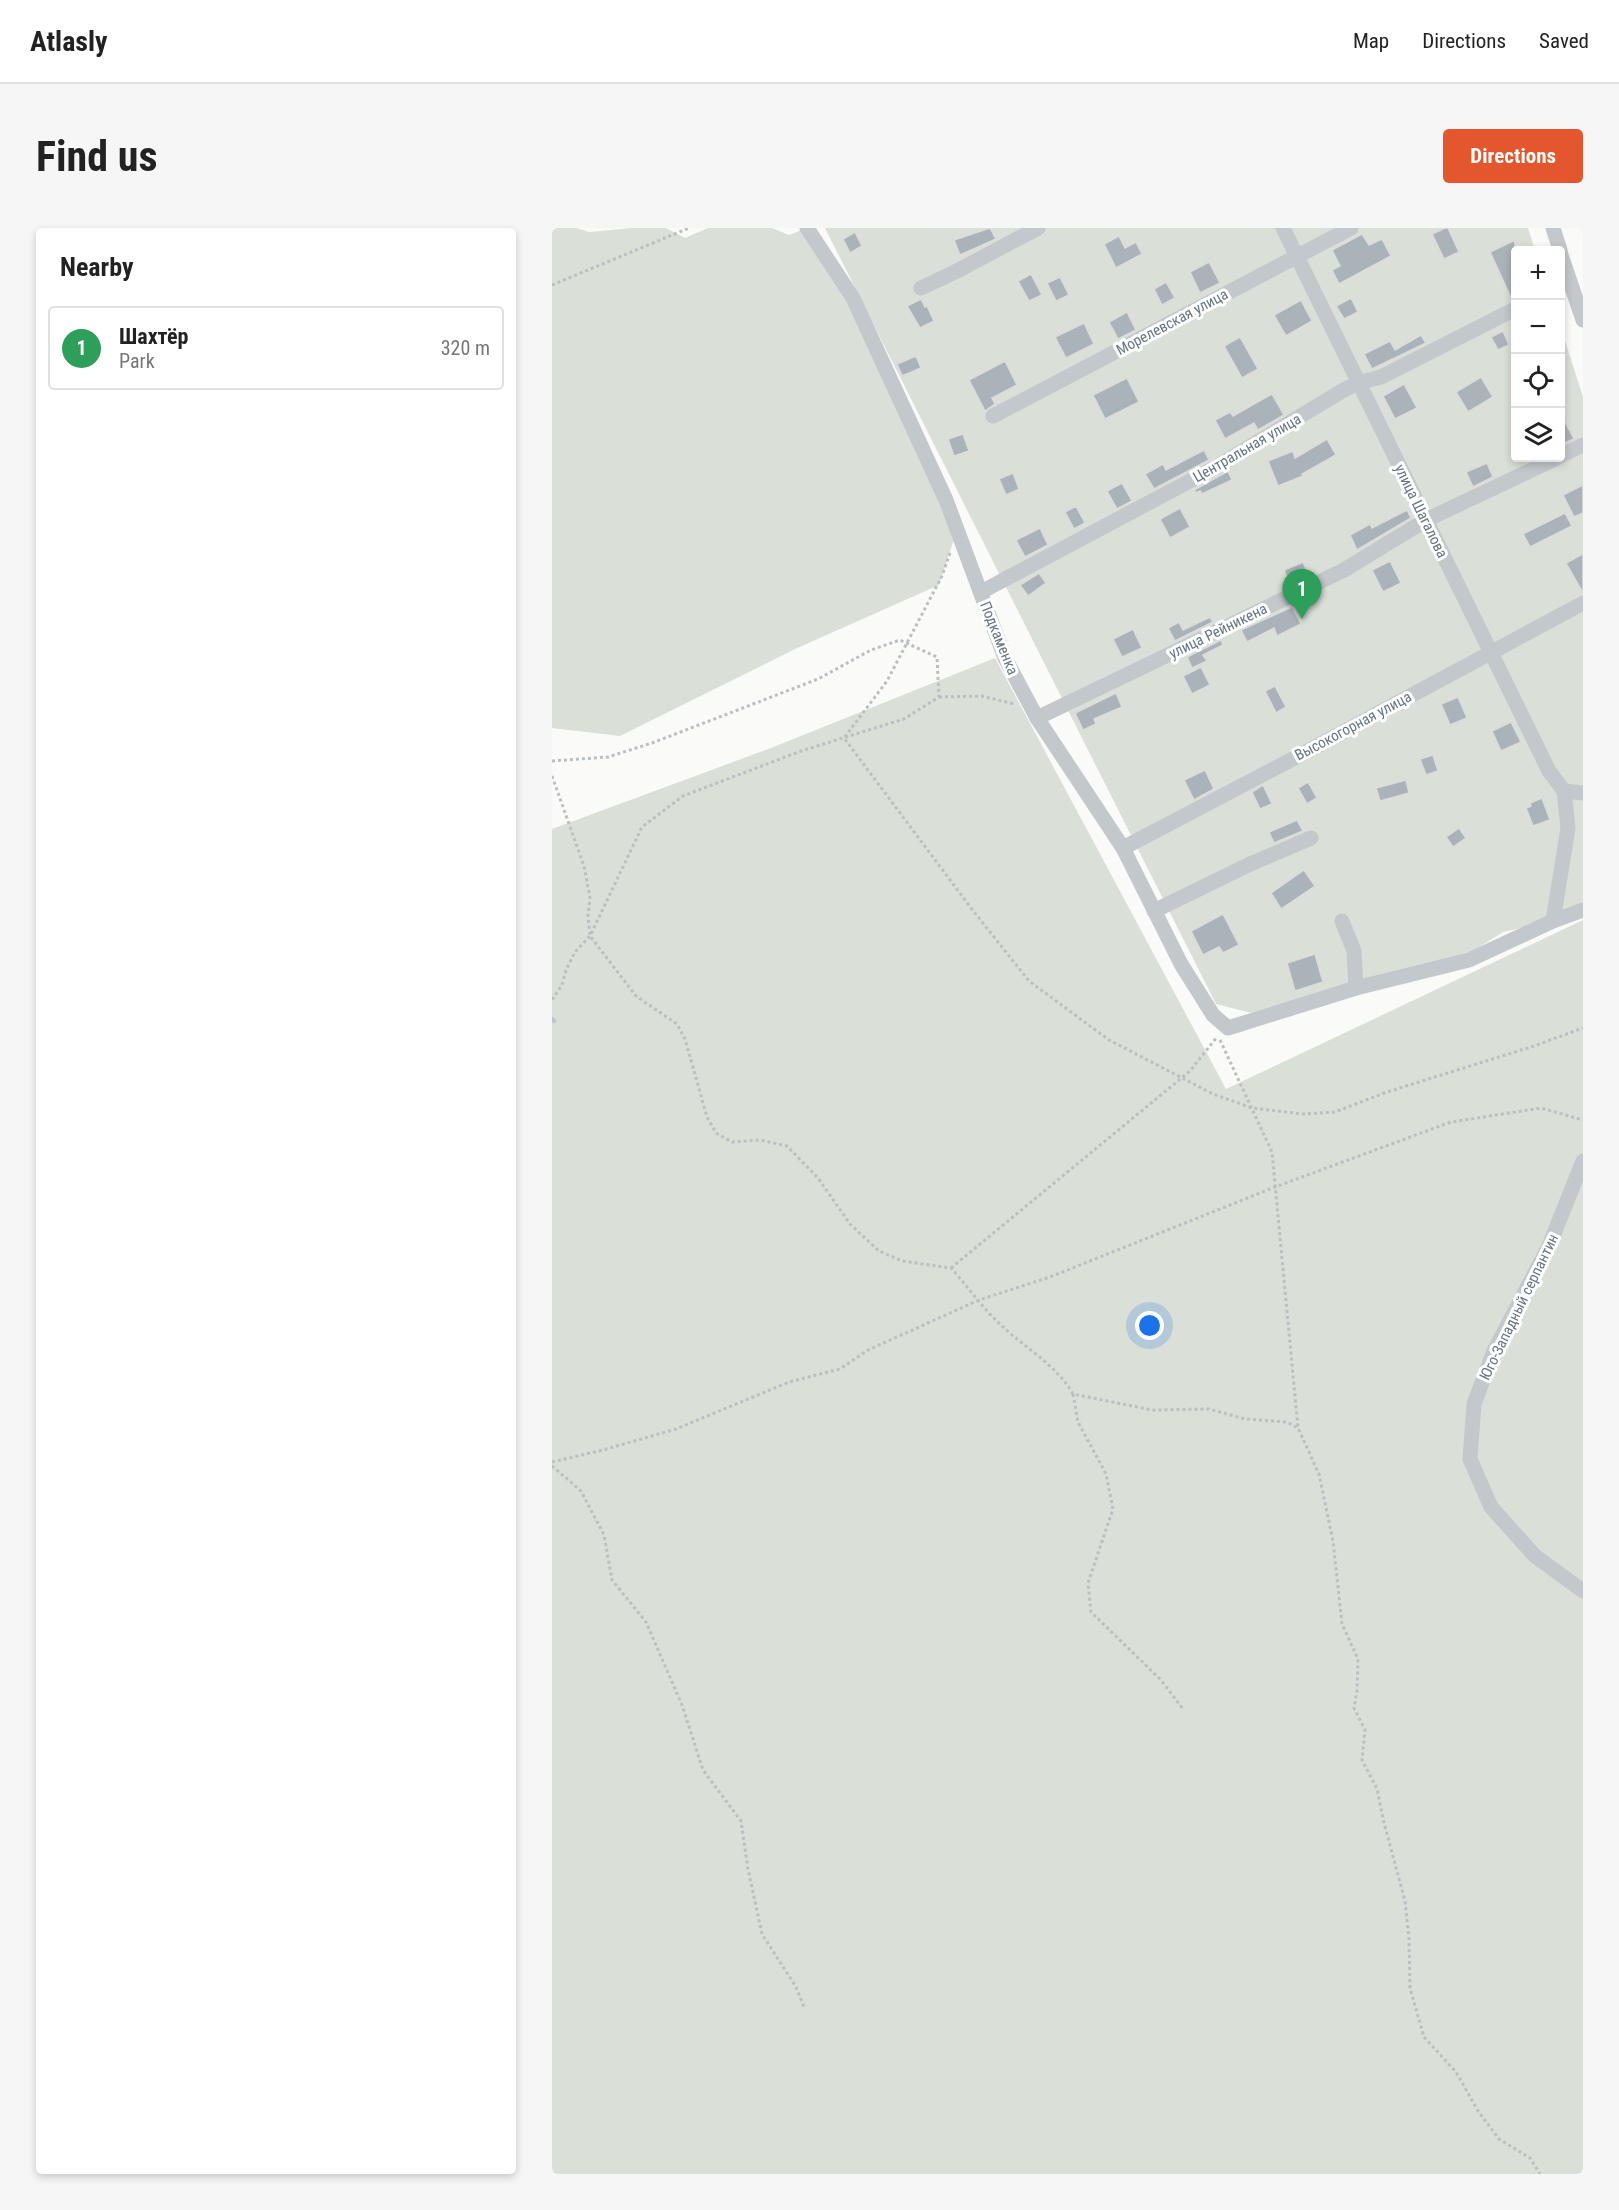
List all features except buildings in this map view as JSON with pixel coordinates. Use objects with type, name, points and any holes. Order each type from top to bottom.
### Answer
[{"type":"street","name":"Подкаменка","points":[[807,228],[853,298],[946,500],[1005,658],[1037,718],[1123,848],[1186,973],[1223,1032]]},
{"type":"street","points":[[921,288],[1038,228]]},
{"type":"street","name":"улица Шагалова","points":[[1282,228],[1549,771],[1564,791]]},
{"type":"street","name":"Морелевская улица","points":[[993,416],[1352,228]]},
{"type":"street","points":[[1553,228],[1558,246]]},
{"type":"street","points":[[1565,265],[1583,320]]},
{"type":"street","name":"Центральная улица","points":[[981,592],[1218,466],[1358,383],[1381,377],[1511,311]]},
{"type":"street","name":"улица Рейникена","points":[[1565,454],[1583,445]]},
{"type":"street","name":"улица Рейникена","points":[[1037,718],[1344,570],[1426,520],[1548,462]]},
{"type":"street","name":"Высокогорная улица","points":[[1123,848],[1583,603]]},
{"type":"street","points":[[1553,921],[1568,828],[1564,791],[1583,793]]},
{"type":"street","points":[[1154,911],[1248,865],[1311,838]]},
{"type":"street","points":[[1223,1032],[1356,987],[1469,960],[1553,921],[1583,910]]},
{"type":"street","points":[[1342,921],[1354,951],[1356,987]]},
{"type":"street","name":"Юго-Западный серпантин","points":[[1583,1161],[1549,1246],[1494,1351],[1474,1404],[1470,1459],[1491,1507],[1535,1556],[1583,1591]]},
{"type":"path","points":[[674,228],[681,231]]},
{"type":"path","points":[[552,285],[689,228]]},
{"type":"path","points":[[844,738],[886,681],[908,644],[942,576],[957,530]]},
{"type":"path","points":[[552,761],[608,757],[652,743],[818,679],[872,651],[900,640],[937,657],[939,697]]},
{"type":"path","points":[[552,1000],[562,984],[575,952],[590,936],[642,827],[683,796],[801,751],[904,719],[939,697],[982,696],[1020,705],[1037,718]]},
{"type":"path","points":[[844,738],[971,908],[1029,981],[1108,1040],[1213,1094],[1251,1108],[1303,1113],[1335,1112],[1387,1092],[1531,1047],[1583,1028]]},
{"type":"path","points":[[552,776],[567,824],[584,866],[590,898],[588,916],[590,936],[636,996],[677,1024],[685,1039],[707,1117],[716,1133],[732,1142],[760,1140],[787,1146],[818,1178],[850,1224],[879,1251],[902,1261],[951,1268],[1001,1326],[1039,1356],[1067,1383],[1073,1394],[1078,1422],[1106,1474],[1113,1509],[1088,1582],[1091,1612],[1161,1680],[1183,1710]]},
{"type":"path","points":[[951,1268],[1190,1071],[1223,1032],[1251,1108],[1272,1152],[1298,1428],[1319,1474],[1333,1541],[1342,1624],[1358,1659],[1354,1708],[1365,1730],[1362,1760],[1377,1789],[1405,1901],[1410,1988],[1424,2037],[1456,2072],[1478,2111],[1499,2139],[1530,2158],[1540,2174]]},
{"type":"path","points":[[552,1464],[676,1428],[789,1382],[840,1369],[868,1350],[979,1300],[1050,1277],[1275,1187],[1451,1122],[1541,1108],[1583,1119]]},
{"type":"path","points":[[1073,1394],[1152,1410],[1209,1409],[1245,1419],[1287,1422],[1298,1428]]},
{"type":"path","points":[[552,1464],[581,1491],[604,1535],[612,1580],[646,1622],[682,1705],[703,1770],[741,1821],[748,1869],[762,1934],[796,1987],[804,2007]]},
{"type":"shaded area","points":[[552,228],[576,228],[590,232],[666,228],[685,238],[708,228],[772,228],[789,235],[804,229],[853,298],[957,530],[939,585],[795,649],[620,736],[552,728]]},
{"type":"shaded area","points":[[825,228],[1528,228],[1534,246],[1511,246],[1511,462],[1565,462],[1565,341],[1583,397],[1583,903],[1546,922],[1503,932],[1473,951],[1251,1013],[1216,1004]]},
{"type":"shaded area","points":[[995,658],[1226,1089],[1583,920],[1583,2174],[552,2174],[552,829],[771,748]]},
{"type":"place","name":"Шахтёр","points":[[1302,619]]}]
